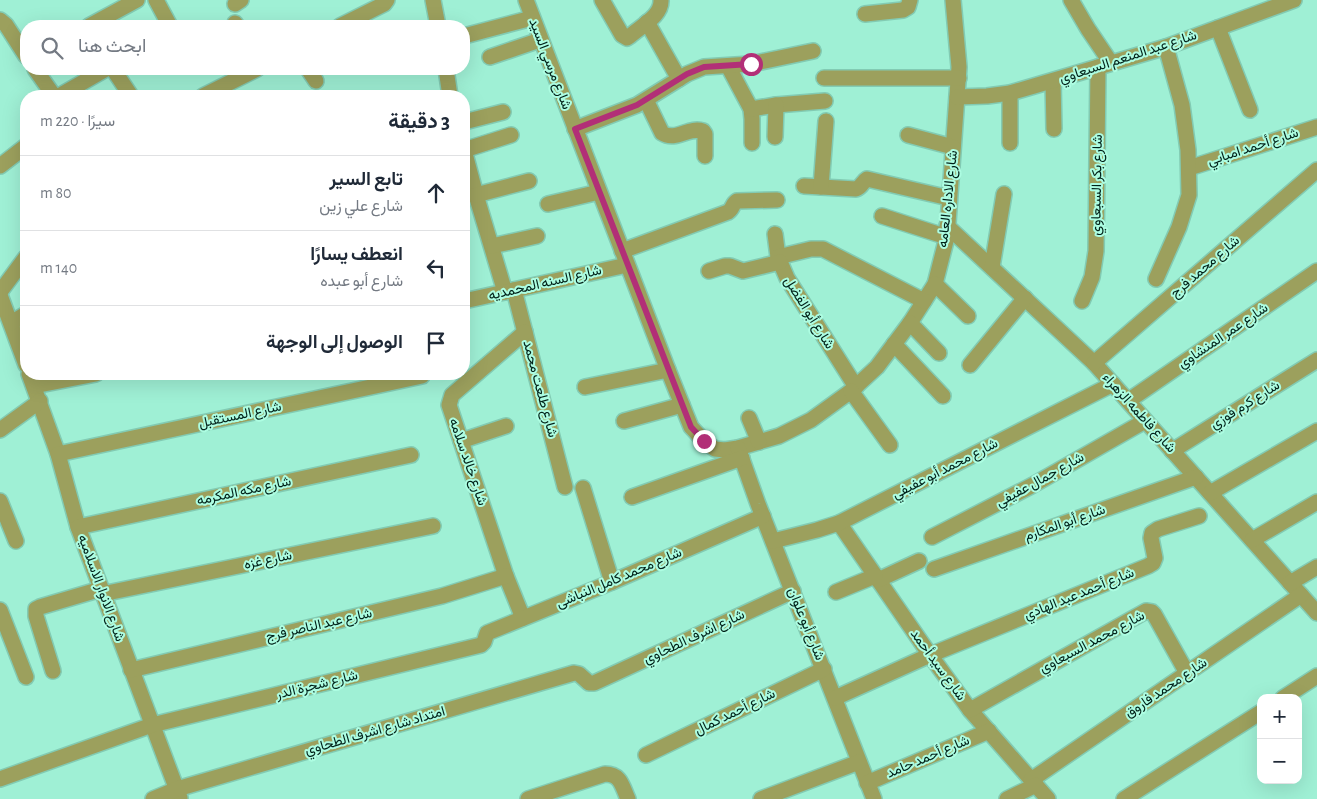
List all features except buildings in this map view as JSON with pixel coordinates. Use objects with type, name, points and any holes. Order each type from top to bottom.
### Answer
[{"type":"street","points":[[100,20],[137,0]]},
{"type":"street","points":[[156,0],[167,20]]},
{"type":"street","points":[[352,20],[384,4],[387,0]]},
{"type":"street","points":[[433,0],[437,20]]},
{"type":"street","name":"شارع مرسي السيد","points":[[526,0],[624,258],[691,427],[704,441],[715,449],[740,453]]},
{"type":"street","points":[[602,0],[622,34],[629,37],[660,11],[661,0]]},
{"type":"street","points":[[865,14],[903,10],[908,6],[910,0]]},
{"type":"street","name":"شارع الاداره العامه","points":[[740,453],[759,442],[779,436],[811,420],[853,389],[877,367],[910,323],[935,284],[947,231],[958,97],[959,67],[954,0]]},
{"type":"street","points":[[1071,0],[1088,29],[1104,65]]},
{"type":"street","name":"شارع عبد المنعم السبعاوي","points":[[958,97],[1010,93],[1166,47],[1294,0]]},
{"type":"street","points":[[470,34],[532,18]]},
{"type":"street","points":[[0,20],[6,25],[20,47]]},
{"type":"street","points":[[648,22],[679,79]]},
{"type":"street","points":[[1218,28],[1250,110]]},
{"type":"street","points":[[490,57],[540,40]]},
{"type":"street","points":[[1156,279],[1179,227],[1189,195],[1188,150],[1182,105],[1166,47]]},
{"type":"street","points":[[575,129],[628,109],[687,74],[704,67],[751,64],[813,51]]},
{"type":"street","name":"شارع بكر السبعاوي","points":[[1082,301],[1092,277],[1096,251],[1104,65]]},
{"type":"street","points":[[728,66],[751,109],[752,143]]},
{"type":"street","points":[[39,75],[50,90]]},
{"type":"street","points":[[69,90],[96,75]]},
{"type":"street","points":[[117,75],[127,90]]},
{"type":"street","points":[[215,90],[245,75]]},
{"type":"street","points":[[447,75],[449,90]]},
{"type":"street","points":[[824,78],[959,78]]},
{"type":"street","points":[[1053,80],[1054,129]]},
{"type":"street","points":[[1010,93],[1010,143]]},
{"type":"street","points":[[646,100],[662,133],[665,135],[670,137],[697,130],[703,131],[705,134],[705,156]]},
{"type":"street","points":[[751,109],[825,101]]},
{"type":"street","points":[[776,105],[776,138]]},
{"type":"street","points":[[470,120],[503,112]]},
{"type":"street","points":[[821,187],[826,121]]},
{"type":"street","name":"شارع أحمد امبابي","points":[[1189,168],[1317,127]]},
{"type":"street","points":[[470,148],[511,135]]},
{"type":"street","points":[[908,135],[953,147]]},
{"type":"street","points":[[0,166],[20,151]]},
{"type":"street","name":"شارع محمد فرج","points":[[1094,363],[1317,170]]},
{"type":"street","name":"شارع طلعت محمد","points":[[470,172],[492,246],[525,332],[565,487]]},
{"type":"street","points":[[804,186],[856,189],[867,180],[949,198]]},
{"type":"street","points":[[476,195],[529,181]]},
{"type":"street","points":[[548,204],[599,192]]},
{"type":"street","points":[[992,267],[1004,194]]},
{"type":"street","name":"شارع السنه المحمديه","points":[[470,301],[624,258],[728,212],[737,201],[777,200]]},
{"type":"street","points":[[882,216],[947,231]]},
{"type":"street","name":"شارع فاطمه الزهراء","points":[[947,231],[992,267],[1094,363],[1317,613]]},
{"type":"street","name":"شارع أبو الفضل","points":[[775,234],[779,260],[792,287],[853,389],[890,445]]},
{"type":"street","points":[[492,246],[537,236]]},
{"type":"street","points":[[709,270],[730,266],[743,271],[811,249],[823,249],[924,301]]},
{"type":"street","points":[[20,266],[0,294],[20,349]]},
{"type":"street","name":"شارع عمر المنشاوي","points":[[1128,401],[1317,271]]},
{"type":"street","points":[[935,284],[968,316]]},
{"type":"street","points":[[970,365],[1025,298]]},
{"type":"street","points":[[10,323],[20,317]]},
{"type":"street","points":[[910,323],[938,354]]},
{"type":"street","name":"شارع خالد سلامه","points":[[523,618],[506,576],[449,405],[452,396],[525,332]]},
{"type":"street","points":[[894,344],[943,396]]},
{"type":"street","name":"شارع كرم فوزي","points":[[1172,451],[1317,360]]},
{"type":"street","points":[[585,387],[668,370]]},
{"type":"street","name":"شارع الانوار الاسلاميه","points":[[32,380],[58,454],[78,527],[179,794]]},
{"type":"street","name":"شارع المستقبل","points":[[58,454],[403,380]]},
{"type":"street","name":"شارع محمد أبو عفيفي","points":[[773,541],[839,523],[1113,384]]},
{"type":"street","points":[[0,430],[40,401]]},
{"type":"street","points":[[624,421],[682,405]]},
{"type":"street","points":[[749,418],[759,442]]},
{"type":"street","name":"شارع جمال عفيفي","points":[[932,537],[1033,485],[1146,421]]},
{"type":"street","points":[[461,441],[506,426]]},
{"type":"street","points":[[1210,493],[1317,431]]},
{"type":"street","points":[[632,497],[740,453]]},
{"type":"street","name":"شارع أبو علوان","points":[[740,453],[874,799]]},
{"type":"street","name":"شارع مكه المكرمه","points":[[78,527],[411,455]]},
{"type":"street","name":"شارع أبو المكارم","points":[[934,569],[1196,477]]},
{"type":"street","points":[[583,488],[612,582]]},
{"type":"street","points":[[0,501],[16,541]]},
{"type":"street","points":[[1252,540],[1317,502]]},
{"type":"street","name":"شارع محمد كامل النباشى","points":[[481,644],[484,642],[487,633],[612,582],[763,516]]},
{"type":"street","name":"شارع أحمد عبد الهادي","points":[[930,655],[1148,566],[1156,558],[1151,538],[1152,533],[1158,529],[1199,516]]},
{"type":"street","name":"شارع سيد أحمد","points":[[839,523],[970,710],[1048,799]]},
{"type":"street","name":"شارع غزه","points":[[54,671],[36,616],[36,609],[40,607],[102,591],[433,526]]},
{"type":"street","points":[[836,592],[919,561]]},
{"type":"street","points":[[1290,583],[1317,567]]},
{"type":"street","name":"شارع عبد الناصر فرج","points":[[131,670],[442,596],[506,576]]},
{"type":"street","name":"شارع اشرف الطحاوي","points":[[594,683],[793,591]]},
{"type":"street","name":"شارع محمد فاروق","points":[[1007,799],[1034,783],[1187,673],[1301,595]]},
{"type":"street","points":[[0,610],[26,677]]},
{"type":"street","name":"شارع محمد السبعاوي","points":[[970,710],[1146,611],[1154,614],[1187,673]]},
{"type":"street","name":"شارع شجرة الدر","points":[[0,779],[152,725],[481,644]]},
{"type":"street","points":[[835,698],[930,655]]},
{"type":"street","name":"شارع أحمد كمال","points":[[646,755],[824,669]]},
{"type":"street","name":"امتداد شارع اشرف الطحاوي","points":[[154,799],[179,794],[574,673],[580,674],[589,683],[594,683]]},
{"type":"street","points":[[1289,694],[1317,676]]},
{"type":"street","points":[[1124,799],[1257,715]]},
{"type":"street","name":"شارع أحمد حامد","points":[[867,783],[989,731]]},
{"type":"street","points":[[761,799],[859,762]]},
{"type":"street","points":[[528,799],[605,774],[612,774],[618,777],[628,799]]},
{"type":"route","points":[[704,441],[691,427],[575,129],[637,105],[687,74],[704,67],[751,64]]}]
